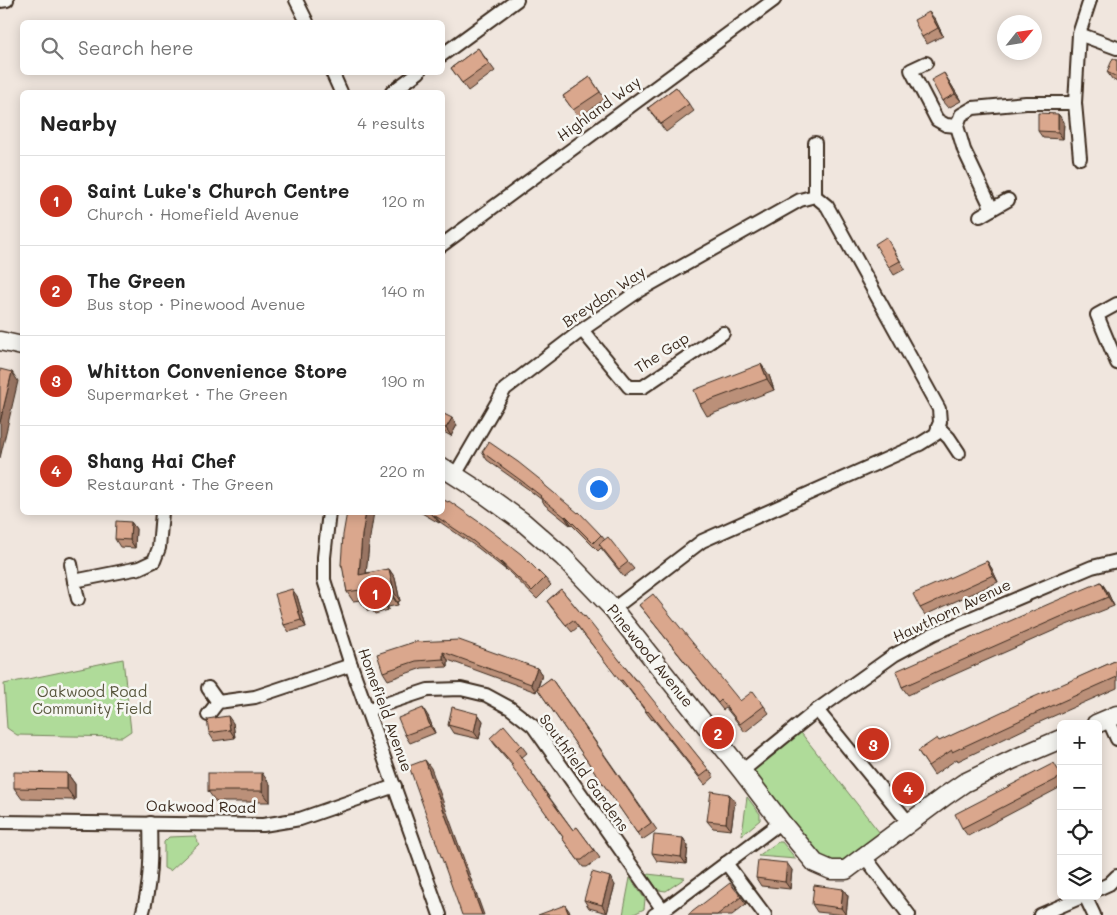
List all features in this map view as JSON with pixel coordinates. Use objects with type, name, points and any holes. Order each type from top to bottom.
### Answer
[{"type":"street","points":[[0,1],[7,0]]},
{"type":"street","points":[[296,0],[306,20]]},
{"type":"street","points":[[445,53],[516,0]]},
{"type":"street","name":"Highland Way","points":[[445,243],[774,0]]},
{"type":"street","points":[[1080,158],[1075,103],[1079,34],[1090,0]]},
{"type":"street","points":[[1079,34],[1117,48]]},
{"type":"street","points":[[926,63],[911,70],[937,120],[946,125],[957,126]]},
{"type":"street","points":[[334,75],[341,90]]},
{"type":"street","points":[[395,90],[415,75]]},
{"type":"street","points":[[992,209],[964,150],[957,126],[961,115],[973,108],[1026,103],[1075,103]]},
{"type":"street","points":[[613,609],[702,541],[920,444],[936,434],[940,422],[939,409],[826,206],[815,196],[814,143]]},
{"type":"street","name":"Breydon Way","points":[[448,471],[505,389],[582,330],[640,290],[800,200],[815,196]]},
{"type":"street","points":[[980,216],[1008,200]]},
{"type":"street","points":[[1117,304],[1097,314],[1117,363]]},
{"type":"street","name":"The Gap","points":[[582,330],[629,387],[643,388],[722,333]]},
{"type":"street","points":[[0,341],[20,346]]},
{"type":"street","points":[[938,427],[960,453]]},
{"type":"street","name":"Pinewood Avenue","points":[[448,471],[524,522],[563,557],[613,609],[815,863],[831,870],[846,870],[865,857]]},
{"type":"street","points":[[74,581],[139,568],[154,561],[159,548],[162,515]]},
{"type":"street","name":"Homefield Avenue","points":[[329,515],[324,557],[324,580],[366,710],[440,915]]},
{"type":"street","name":"Hawthorn Avenue","points":[[742,771],[817,710],[894,655],[933,634],[1092,567],[1117,561]]},
{"type":"street","points":[[71,564],[78,599]]},
{"type":"street","points":[[208,714],[218,702],[255,697],[351,665]]},
{"type":"street","points":[[208,688],[218,702]]},
{"type":"street","name":"Southfield Gardens","points":[[366,710],[428,690],[461,689],[486,695],[510,708],[533,726],[659,912]]},
{"type":"street","points":[[817,710],[909,824]]},
{"type":"street","points":[[1107,719],[1117,739]]},
{"type":"street","points":[[909,915],[865,857],[945,796],[964,784],[1014,759],[1057,741]]},
{"type":"street","name":"Oakwood Road","points":[[0,822],[263,824],[300,819],[395,786]]},
{"type":"street","points":[[659,912],[781,822]]},
{"type":"street","points":[[142,915],[151,866],[150,823]]},
{"type":"street","points":[[726,863],[765,915]]},
{"type":"street","points":[[1102,887],[1109,884],[1117,876]]},
{"type":"street","points":[[1040,915],[1076,900]]},
{"type":"street","points":[[1087,900],[1094,915]]},
{"type":"green space","name":"Oakwood Road Community Field","points":[[123,659],[131,731],[122,737],[17,735],[7,728],[4,684]]},
{"type":"green space","points":[[798,729],[883,837],[846,865],[818,859],[747,770]]},
{"type":"green space","points":[[747,797],[760,814],[760,820],[742,835]]},
{"type":"green space","points":[[195,836],[199,844],[170,871],[164,868],[164,842],[169,837]]},
{"type":"green space","points":[[778,842],[782,842],[796,859],[758,856]]},
{"type":"green space","points":[[647,874],[685,878],[666,891],[658,890]]},
{"type":"green space","points":[[630,878],[645,899],[644,909],[632,915],[623,915]]},
{"type":"building","points":[[929,12],[938,28],[922,37],[914,20]]},
{"type":"building","points":[[478,48],[489,64],[462,83],[451,68]]},
{"type":"building","points":[[1113,58],[1117,60],[1117,77],[1107,72]]},
{"type":"building","points":[[944,73],[955,94],[942,101],[931,80]]},
{"type":"building","points":[[590,77],[600,92],[573,110],[563,96]]},
{"type":"building","points":[[676,87],[689,104],[661,124],[648,108]]},
{"type":"building","points":[[1038,113],[1058,114],[1058,132],[1038,131]]},
{"type":"building","points":[[886,237],[900,261],[889,267],[875,244]]},
{"type":"building","points":[[761,364],[767,379],[700,404],[694,390]]},
{"type":"building","points":[[0,369],[12,372],[0,422]]},
{"type":"building","points":[[445,414],[452,418],[445,428]]},
{"type":"building","points":[[489,442],[543,482],[579,512],[601,535],[593,543],[566,516],[482,452]]},
{"type":"building","points":[[445,500],[449,501],[482,524],[521,554],[545,578],[532,591],[501,562],[434,515],[445,515]]},
{"type":"building","points":[[346,515],[365,515],[359,575],[389,569],[394,592],[391,593],[392,596],[381,598],[382,601],[369,605],[368,600],[361,602],[360,590],[347,592],[341,565]]},
{"type":"building","points":[[116,521],[131,522],[130,540],[115,539]]},
{"type":"building","points":[[608,537],[628,562],[619,569],[599,544]]},
{"type":"building","points":[[987,561],[993,575],[920,608],[913,594]]},
{"type":"building","points":[[1101,582],[1108,597],[902,687],[896,671]]},
{"type":"building","points":[[292,589],[301,620],[284,625],[275,594]]},
{"type":"building","points":[[561,589],[709,770],[700,777],[648,711],[622,680],[620,681],[573,620],[566,625],[547,601]]},
{"type":"building","points":[[653,594],[740,701],[753,691],[764,706],[740,724],[721,700],[718,703],[639,605]]},
{"type":"building","points":[[459,640],[537,668],[531,684],[443,652],[443,659],[416,661],[383,672],[377,654],[414,642]]},
{"type":"building","points":[[1117,660],[1117,677],[952,752],[952,750],[928,766],[918,751],[937,738],[939,741]]},
{"type":"building","points":[[551,678],[651,823],[637,833],[537,688]]},
{"type":"building","points":[[452,707],[478,714],[474,732],[448,725]]},
{"type":"building","points":[[423,708],[430,726],[405,735],[398,718]]},
{"type":"building","points":[[228,716],[230,730],[209,733],[207,719]]},
{"type":"building","points":[[504,725],[521,745],[516,750],[547,795],[573,830],[577,827],[594,850],[582,860],[578,860],[511,765],[513,764],[490,738]]},
{"type":"building","points":[[425,760],[482,915],[462,915],[409,766]]},
{"type":"building","points":[[1054,763],[1057,768],[1057,779],[962,828],[955,814]]},
{"type":"building","points":[[14,772],[67,773],[67,789],[14,788]]},
{"type":"building","points":[[208,773],[262,773],[262,791],[208,791]]},
{"type":"building","points":[[711,791],[729,794],[726,823],[707,821]]},
{"type":"building","points":[[654,835],[683,838],[681,857],[652,853]]},
{"type":"building","points":[[758,860],[787,863],[785,882],[756,878]]},
{"type":"building","points":[[592,872],[610,877],[602,905],[584,900]]},
{"type":"building","points":[[730,883],[741,897],[717,915],[688,915]]},
{"type":"building","points":[[814,885],[843,889],[841,908],[812,904]]},
{"type":"building","points":[[565,905],[569,915],[538,915]]},
{"type":"place","name":"Saint Luke's Church Centre","points":[[375,593]]},
{"type":"place","name":"The Green","points":[[718,733]]},
{"type":"place","name":"Whitton Convenience Store","points":[[873,744]]},
{"type":"place","name":"Shang Hai Chef","points":[[908,788]]}]
